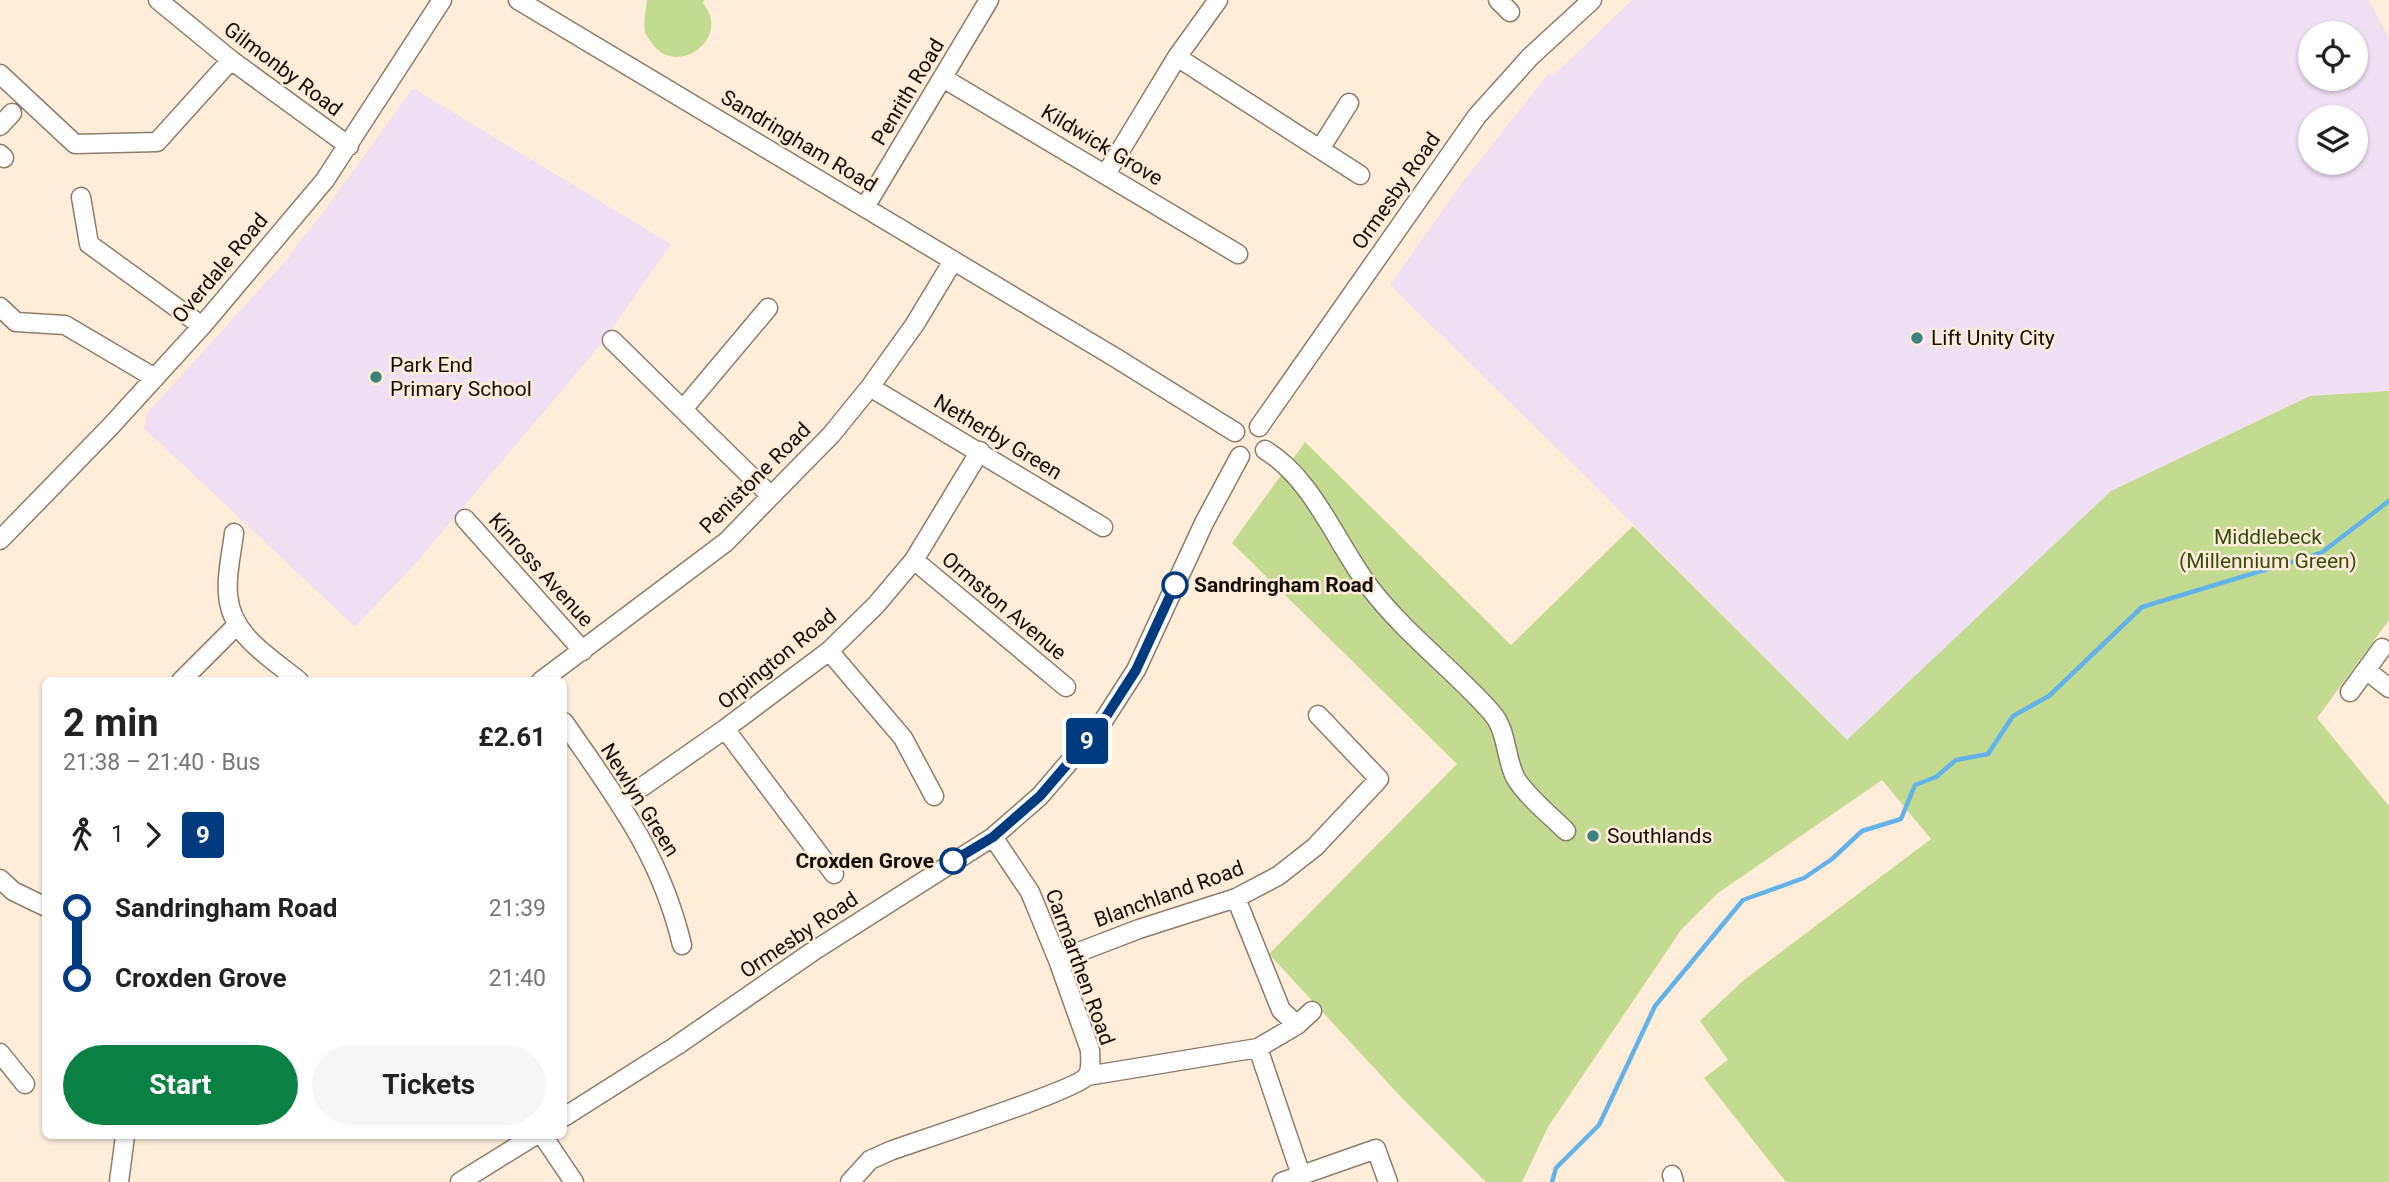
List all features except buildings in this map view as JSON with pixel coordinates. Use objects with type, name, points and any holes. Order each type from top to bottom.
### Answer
[{"type":"street","name":"Gilmonby Road","points":[[158,0],[231,60],[349,146]]},
{"type":"street","name":"Overdale Road","points":[[0,540],[155,379],[325,180],[442,0]]},
{"type":"street","name":"Sandringham Road","points":[[518,0],[1235,432]]},
{"type":"street","name":"Penrith Road","points":[[865,207],[989,0]]},
{"type":"street","points":[[1106,174],[1177,57],[1218,0]]},
{"type":"street","name":"Ormesby Road","points":[[1259,427],[1477,116],[1530,57],[1592,0]]},
{"type":"street","points":[[1177,57],[1320,149],[1346,157],[1360,175]]},
{"type":"street","points":[[0,74],[75,144],[157,142],[231,60]]},
{"type":"street","name":"Kildwick Grove","points":[[943,78],[1237,254]]},
{"type":"street","points":[[1320,149],[1349,103]]},
{"type":"street","points":[[81,197],[89,244],[202,326]]},
{"type":"street","name":"Penistone Road","points":[[547,677],[726,542],[831,435],[870,387],[915,324],[953,261]]},
{"type":"street","points":[[0,307],[16,321],[65,325],[155,379]]},
{"type":"street","points":[[684,408],[768,308]]},
{"type":"street","points":[[612,340],[771,496]]},
{"type":"street","name":"Netherby Green","points":[[870,387],[1103,527]]},
{"type":"street","points":[[1247,425],[1259,427],[1266,437],[1265,450],[1253,459],[1240,456],[1233,444],[1235,432],[1247,425]]},
{"type":"street","points":[[1265,450],[1284,463],[1301,482],[1367,583],[1392,615],[1492,712],[1504,737],[1510,765],[1519,783],[1566,831]]},
{"type":"street","name":"Orpington Road","points":[[619,803],[725,729],[829,651],[876,605],[914,560],[980,451]]},
{"type":"street","name":"Ormesby Road","points":[[567,1115],[676,1046],[822,946],[993,837],[1040,796],[1100,726],[1136,670],[1203,523],[1240,456]]},
{"type":"street","name":"Kinross Avenue","points":[[465,519],[583,651]]},
{"type":"street","points":[[234,533],[228,593],[237,625],[252,643],[294,677]]},
{"type":"street","name":"Ormston Avenue","points":[[914,560],[1066,687]]},
{"type":"street","points":[[185,677],[237,625]]},
{"type":"street","points":[[2350,692],[2382,648]]},
{"type":"street","points":[[829,651],[904,738],[934,796]]},
{"type":"street","points":[[2366,670],[2389,688]]},
{"type":"street","name":"Blanchland Road","points":[[1058,960],[1139,929],[1236,898],[1278,876],[1315,847],[1379,779],[1318,715]]},
{"type":"street","name":"Newlyn Green","points":[[567,726],[635,827],[660,877],[682,945]]},
{"type":"street","points":[[725,729],[834,874]]},
{"type":"street","name":"Carmarthen Road","points":[[850,1182],[870,1160],[880,1155],[1045,1096],[1079,1083],[1087,1076],[1091,1065],[1090,1050],[1058,960],[1030,892],[993,837]]},
{"type":"street","points":[[0,879],[13,891],[42,905]]},
{"type":"street","points":[[1236,898],[1281,1010],[1297,1025]]},
{"type":"street","points":[[1087,1076],[1258,1048],[1297,1025],[1312,1011]]},
{"type":"street","points":[[1258,1048],[1301,1175]]},
{"type":"street","points":[[0,1053],[24,1084]]},
{"type":"street","points":[[119,1182],[125,1139]]},
{"type":"street","points":[[460,1182],[529,1139]]},
{"type":"street","points":[[545,1139],[574,1182]]},
{"type":"street","points":[[1282,1182],[1376,1149],[1388,1182]]},
{"type":"shaded area","name":"Lift Unity City","points":[[1632,0],[2369,0],[2389,38],[2389,391],[2310,396],[2111,491],[1847,740],[1580,471],[1390,285],[1461,184],[1549,73],[1553,76]]},
{"type":"shaded area","name":"Park End Primary School","points":[[413,88],[671,244],[602,343],[416,563],[355,627],[144,428],[148,412],[290,256]]},
{"type":"green space","points":[[647,0],[704,0],[711,30],[706,41],[685,56],[673,57],[661,52],[645,33]]},
{"type":"green space","name":"Middlebeck (Millennium Green)","points":[[2389,391],[2389,620],[2317,718],[2389,806],[2389,1182],[1786,1182],[1704,1078],[1728,1060],[1700,1021],[1744,980],[1931,839],[1882,780],[1718,893],[1681,930],[1548,1127],[1522,1182],[1486,1182],[1401,1097],[1269,954],[1457,764],[1232,543],[1305,442],[1511,645],[1633,526],[1847,740],[2111,491],[2310,396]]},
{"type":"waterway","points":[[1552,1182],[1556,1168],[1599,1125],[1655,1006],[1743,900],[1804,878],[1832,859],[1862,831],[1901,819],[1915,785],[1936,777],[1956,760],[1988,754],[2013,716],[2049,696],[2142,607],[2321,553],[2389,501]]},
{"type":"bus line","name":"9","points":[[953,861],[993,837],[1040,796],[1100,726],[1136,670],[1175,585]]},
{"type":"place","name":"Lift Unity City","points":[[1917,338]]},
{"type":"place","name":"Park End Primary School","points":[[376,377]]},
{"type":"place","name":"Sandringham Road","points":[[1175,585]]},
{"type":"place","name":"Southlands","points":[[1593,836]]},
{"type":"place","name":"Croxden Grove","points":[[953,861]]}]
